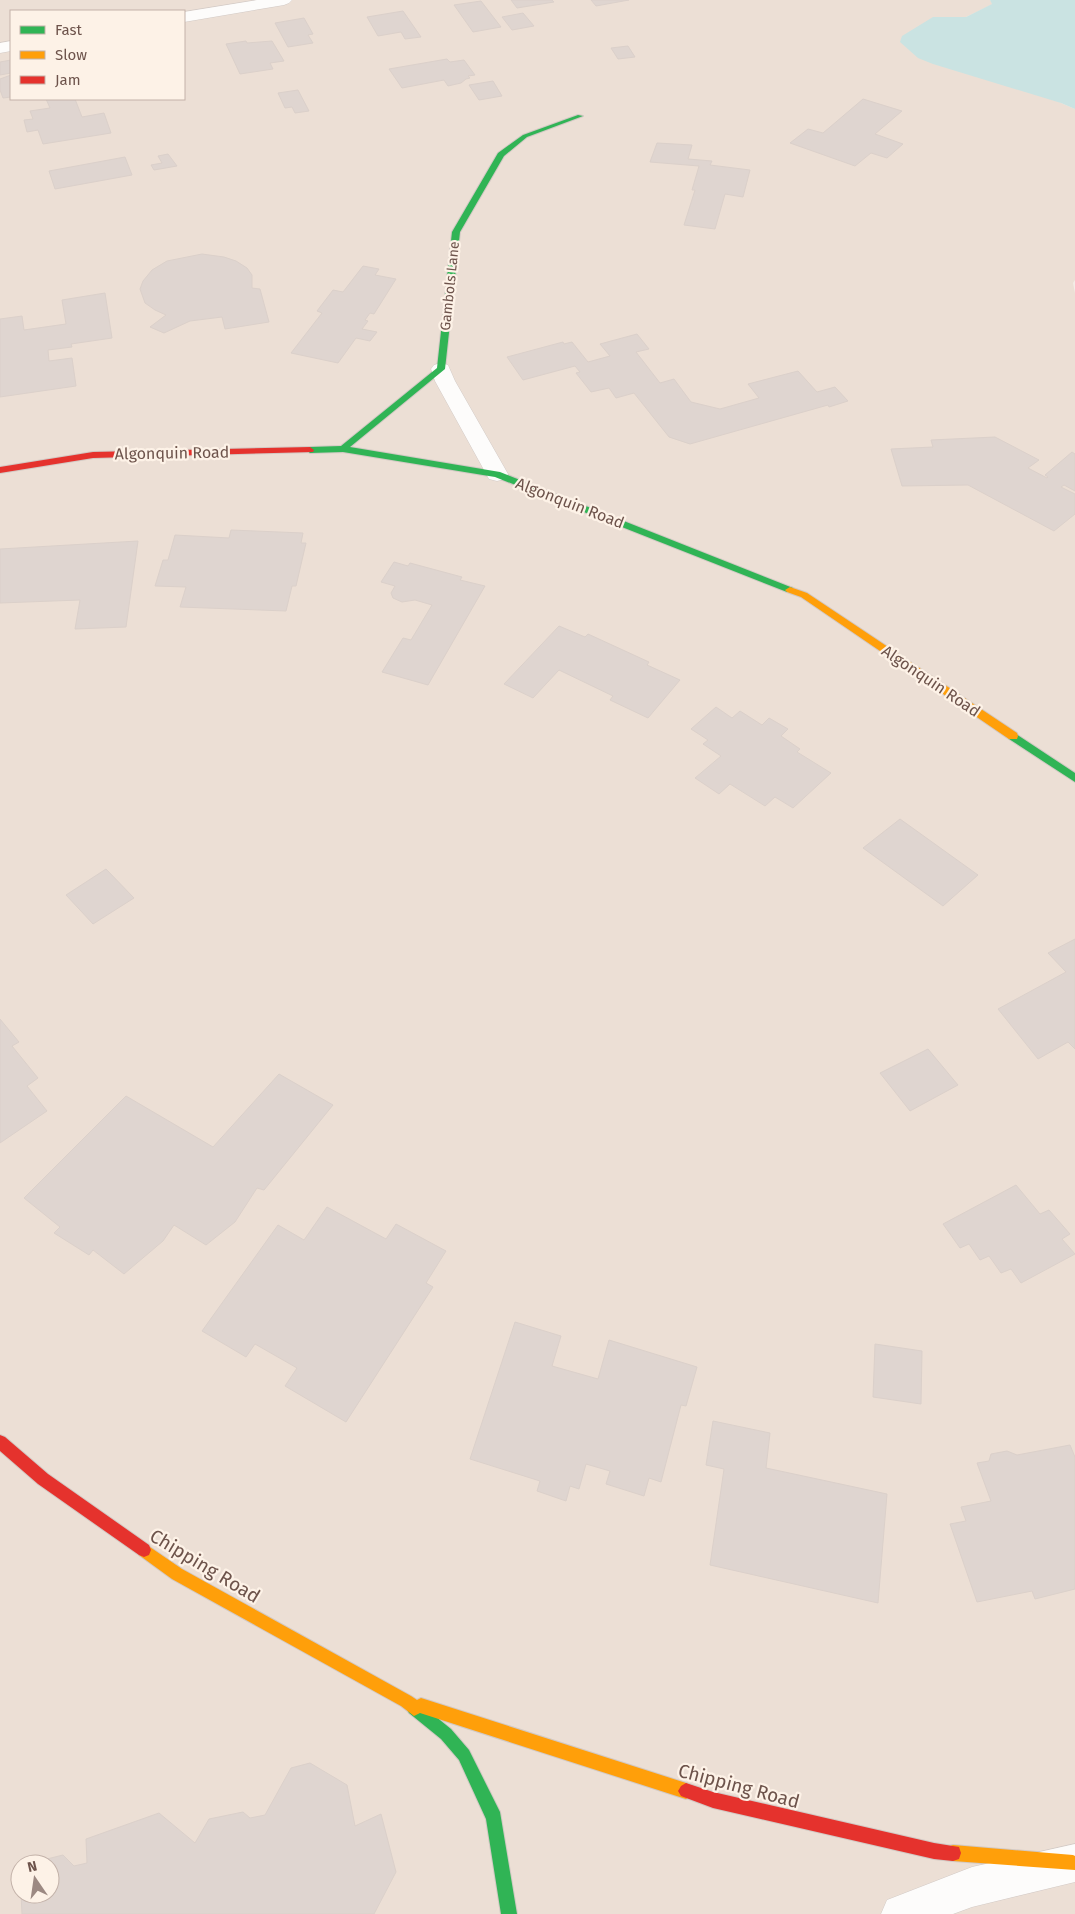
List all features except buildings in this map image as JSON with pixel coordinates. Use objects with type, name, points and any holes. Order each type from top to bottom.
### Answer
[{"type":"street","points":[[185,17],[284,0]]},
{"type":"street","name":"Gambols Lane","points":[[441,369],[456,232],[501,155],[525,136],[580,116]]},
{"type":"street","points":[[343,449],[441,369],[445,381],[497,474]]},
{"type":"street","name":"Algonquin Road","points":[[0,470],[93,454],[343,449],[497,474],[804,595],[1075,778]]},
{"type":"street","name":"Chipping Road","points":[[0,1442],[43,1479],[177,1574],[406,1700],[713,1800],[934,1851],[1074,1863]]},
{"type":"street","name":"Chipping Road","points":[[406,1700],[446,1734],[464,1755],[494,1818],[509,1914]]},
{"type":"street","points":[[901,1914],[972,1887],[1074,1863]]},
{"type":"shaded area","points":[[0,0],[990,0],[993,4],[966,17],[933,17],[1061,103],[1075,109],[1075,280],[1073,283],[1075,293],[1075,1914],[0,1914]]},
{"type":"water","points":[[990,0],[1075,0],[1075,109],[933,64],[918,58],[900,42],[902,36],[933,17],[966,17],[992,4]]},
{"type":"traffic: fast","points":[[343,449],[441,369],[456,232],[501,155],[525,136],[580,116]]},
{"type":"traffic: fast","points":[[310,450],[343,449],[497,474],[790,590]]},
{"type":"traffic: fast","points":[[1013,736],[1075,778]]},
{"type":"traffic: fast","points":[[414,1708],[446,1734],[464,1755],[494,1818],[509,1914]]},
{"type":"traffic: slow","points":[[790,590],[804,595],[1013,736]]},
{"type":"traffic: slow","points":[[144,1550],[177,1574],[406,1701],[414,1708]]},
{"type":"traffic: slow","points":[[421,1706],[686,1791]]},
{"type":"traffic: slow","points":[[953,1853],[1073,1863]]},
{"type":"traffic: jam","points":[[0,470],[93,455],[310,450]]},
{"type":"traffic: jam","points":[[0,1442],[43,1479],[144,1550]]},
{"type":"traffic: jam","points":[[686,1791],[713,1800],[934,1851],[953,1853]]}]
